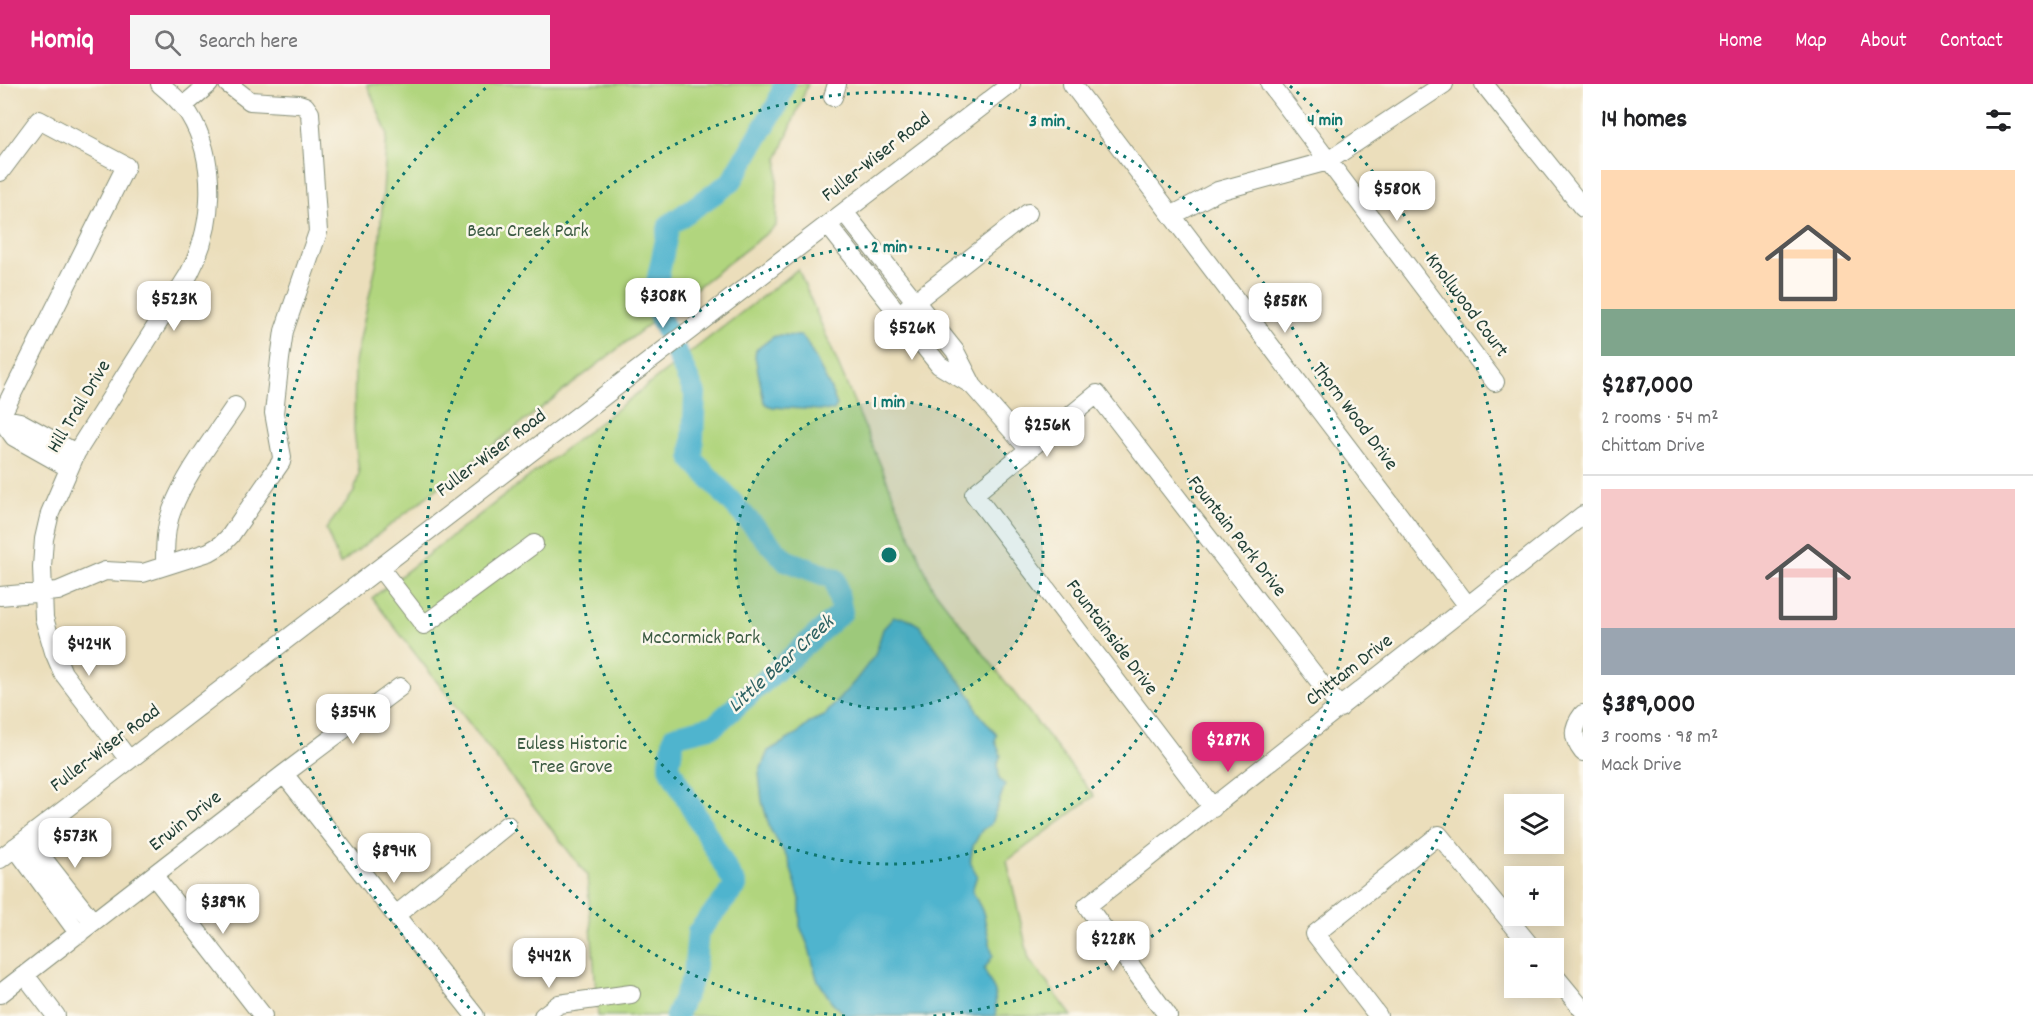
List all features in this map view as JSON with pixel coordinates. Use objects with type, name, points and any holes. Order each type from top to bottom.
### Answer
[{"type":"street","points":[[176,92],[210,84]]},
{"type":"street","points":[[0,596],[42,594],[68,589],[86,578],[105,571],[143,573],[192,559],[221,545],[248,513],[281,462],[274,413],[279,359],[284,331],[318,232],[310,113],[305,106],[299,104],[250,101],[228,84]]},
{"type":"street","name":"Fuller-Wiser Road","points":[[0,859],[1011,84]]},
{"type":"street","name":"Thorn Wood Drive","points":[[1072,84],[1468,606]]},
{"type":"street","name":"Knollwood Court","points":[[1270,84],[1495,382]]},
{"type":"street","points":[[1173,215],[1218,191],[1328,160],[1444,84]]},
{"type":"street","points":[[1484,84],[1583,208]]},
{"type":"street","name":"Hill Trail Drive","points":[[129,760],[63,673],[44,618],[42,567],[44,539],[50,513],[72,460],[189,274],[197,260],[206,232],[209,192],[205,153],[198,131],[176,92]]},
{"type":"street","points":[[0,172],[39,120],[126,166],[0,418],[14,437],[72,460]]},
{"type":"street","points":[[844,212],[955,351],[973,386],[1029,450]]},
{"type":"street","points":[[898,315],[1028,213]]},
{"type":"street","points":[[828,225],[939,365],[973,386]]},
{"type":"street","name":"Fountain Park Drive","points":[[1029,450],[1097,394],[1340,708]]},
{"type":"street","points":[[165,566],[165,540],[172,510],[190,475],[235,406]]},
{"type":"street","name":"Fountainside Drive","points":[[1029,450],[974,494],[1213,808]]},
{"type":"street","name":"Chittam Drive","points":[[1168,1016],[1087,906],[1583,515]]},
{"type":"street","points":[[381,568],[424,625],[534,544]]},
{"type":"street","name":"Erwin Drive","points":[[0,994],[400,687]]},
{"type":"street","points":[[1579,721],[1573,732],[1583,752]]},
{"type":"street","points":[[284,774],[475,1016]]},
{"type":"street","points":[[396,915],[507,825]]},
{"type":"street","points":[[1378,1016],[1315,934],[1439,835],[1524,938]]},
{"type":"street","points":[[21,842],[93,922]]},
{"type":"street","points":[[21,842],[79,934]]},
{"type":"street","points":[[154,876],[263,1016]]},
{"type":"street","points":[[25,975],[56,1016]]},
{"type":"street","points":[[1564,987],[1583,1010]]},
{"type":"street","points":[[543,1016],[559,1004],[631,994]]},
{"type":"green space","name":"Bear Creek Park","points":[[367,84],[808,84],[778,158],[776,226],[340,564],[326,529],[354,492],[359,473],[354,430],[355,362],[379,251],[387,133]]},
{"type":"green space","name":"McCormick Park","points":[[798,269],[932,587],[1094,796],[1007,861],[1029,959],[1072,1016],[598,1016],[587,875],[372,598]]},
{"type":"water","points":[[801,336],[806,341],[830,387],[837,405],[834,411],[773,407],[764,402],[755,356],[756,350],[773,337]]},
{"type":"water","points":[[894,617],[907,618],[920,626],[973,699],[977,711],[997,735],[995,741],[1001,755],[998,763],[999,779],[1005,785],[991,824],[982,830],[973,846],[970,862],[977,875],[972,891],[983,912],[993,956],[984,969],[995,992],[996,1016],[846,1016],[831,1001],[817,979],[809,948],[800,926],[800,899],[788,859],[770,829],[762,801],[759,773],[768,751],[794,736],[812,721],[824,716],[875,655],[883,629]]},
{"type":"waterway","name":"Little Bear Creek","points":[[676,1016],[694,975],[698,932],[736,886],[669,767],[674,736],[714,726],[842,612],[835,579],[785,560],[692,459],[695,394],[653,301],[669,225],[731,182],[778,103],[784,84]]},
{"type":"park label","name":"Euless Historic Tree Grove","points":[[572,756]]}]
